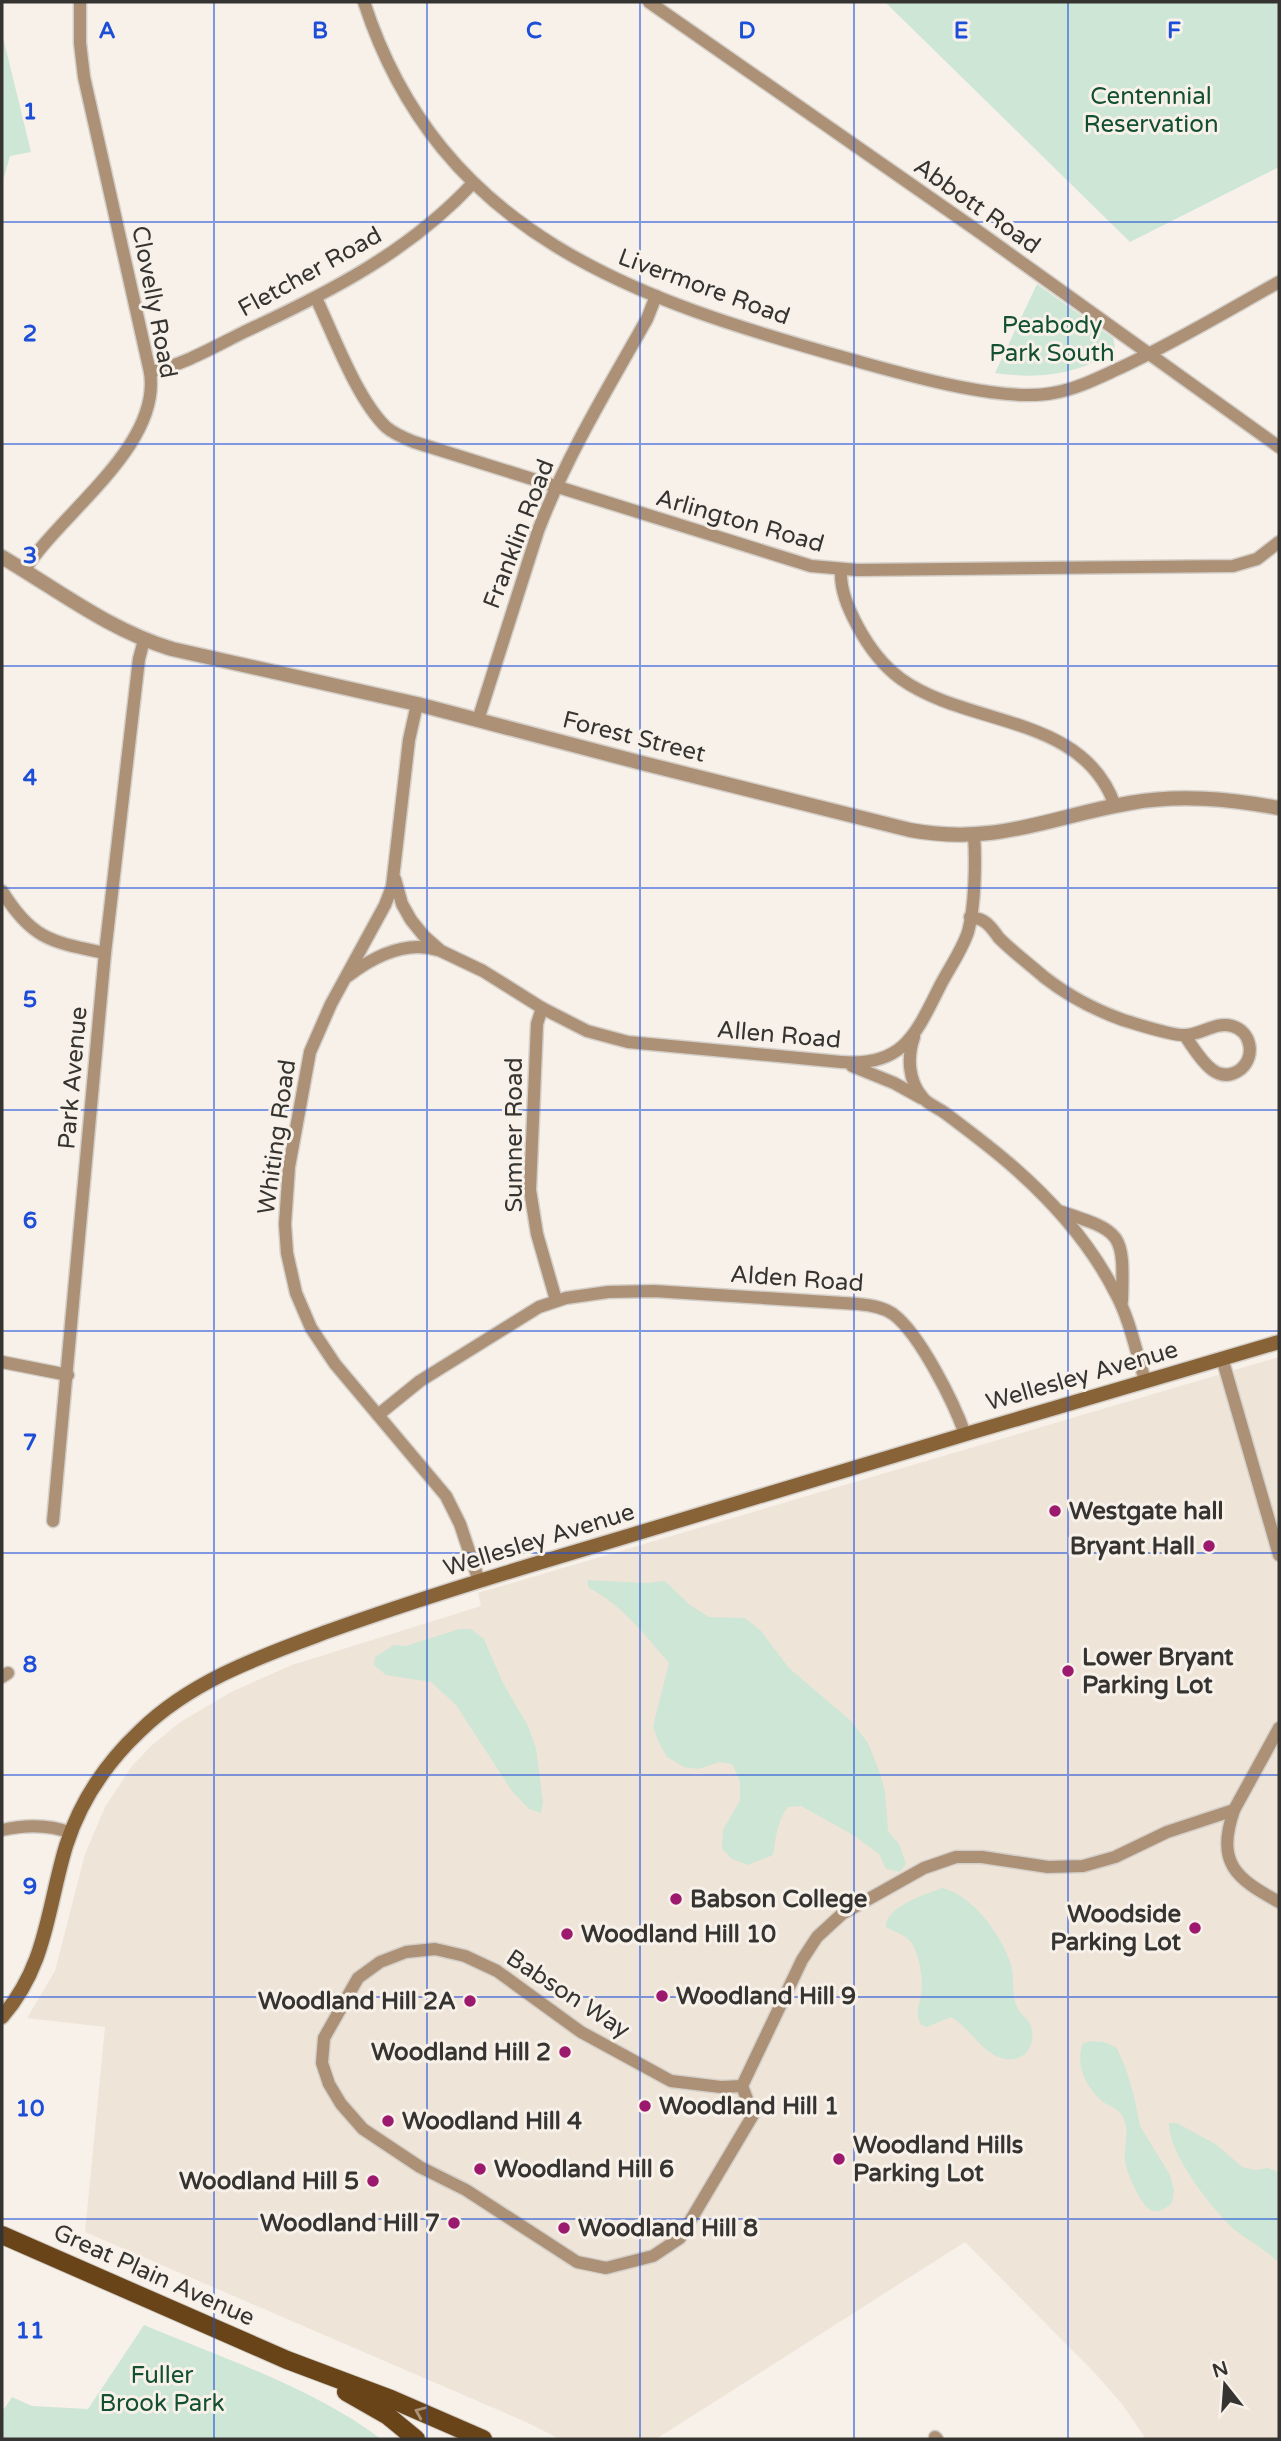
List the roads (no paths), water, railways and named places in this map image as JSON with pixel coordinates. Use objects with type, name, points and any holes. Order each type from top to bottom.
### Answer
[{"type":"main road","name":"Wellesley Avenue","points":[[2,2017],[22,1991],[38,1958],[71,1833],[89,1793],[116,1756],[142,1728],[185,1695],[236,1668],[277,1650],[479,1581],[1279,1342]]},
{"type":"main road","name":"Great Plain Avenue","points":[[2,2235],[287,2360],[391,2399],[483,2439]]},
{"type":"main road","name":"Great Plain Avenue","points":[[287,2360],[377,2409],[416,2439]]},
{"type":"street","name":"Clovelly Road","points":[[24,570],[57,528],[111,469],[134,438],[149,404],[151,388],[150,372],[84,77],[80,43],[80,2]]},
{"type":"street","name":"Livermore Road","points":[[364,2],[397,84],[438,146],[473,183],[553,245],[601,272],[750,331],[919,377],[1004,393],[1037,395],[1081,386],[1148,355],[1279,282]]},
{"type":"street","name":"Abbott Road","points":[[649,2],[975,229],[1279,447]]},
{"type":"street","name":"Fletcher Road","points":[[150,372],[200,353],[356,276],[406,243],[473,183]]},
{"type":"street","name":"Franklin Road","points":[[478,720],[538,531],[556,487],[656,296]]},
{"type":"street","name":"Arlington Road","points":[[316,298],[360,390],[373,412],[387,428],[414,442],[797,562],[841,570],[1233,566],[1257,559],[1279,542]]},
{"type":"street","name":"Forest Street","points":[[2,556],[81,607],[144,640],[207,659],[417,704],[910,830],[974,835],[1023,829],[1115,806],[1178,798],[1229,800],[1279,807]]},
{"type":"street","points":[[841,570],[842,590],[853,617],[872,650],[892,672],[922,692],[1044,734],[1066,746],[1096,771],[1108,787],[1115,806]]},
{"type":"street","name":"Park Avenue","points":[[53,1521],[105,953],[139,659],[144,640]]},
{"type":"street","name":"Whiting Road","points":[[417,704],[409,740],[394,876],[385,905],[319,1028],[306,1065],[289,1167],[285,1240],[292,1279],[305,1316],[331,1358],[451,1504],[479,1581]]},
{"type":"street","name":"Allen Road","points":[[345,978],[374,958],[396,950],[424,947],[441,951],[496,978],[542,1008],[587,1031],[628,1042],[864,1062],[884,1057],[902,1047],[915,1035],[965,938],[970,917],[974,835]]},
{"type":"street","name":"Allen Road","points":[[394,876],[402,904],[411,920],[441,951]]},
{"type":"street","points":[[2,891],[21,918],[37,933],[66,944],[105,953]]},
{"type":"street","points":[[970,917],[986,922],[1044,977],[1078,999],[1120,1018],[1185,1036],[1219,1026],[1232,1026],[1246,1036],[1250,1048],[1249,1056],[1243,1067],[1236,1072],[1216,1073],[1206,1065],[1185,1036]]},
{"type":"street","name":"Sumner Road","points":[[542,1008],[536,1037],[530,1190],[537,1234],[556,1300]]},
{"type":"street","points":[[915,1035],[910,1048],[910,1066],[924,1100]]},
{"type":"street","points":[[841,1062],[894,1083],[924,1100],[997,1153],[1058,1210],[1112,1285],[1145,1380]]},
{"type":"street","points":[[1058,1210],[1104,1226],[1115,1236],[1122,1257],[1121,1305]]},
{"type":"street","name":"Alden Road","points":[[556,1300],[592,1293],[670,1291],[858,1304],[884,1309],[903,1323],[917,1343],[953,1405],[965,1434]]},
{"type":"street","points":[[378,1415],[420,1381],[531,1312],[556,1300]]},
{"type":"street","points":[[1222,1358],[1279,1555]]},
{"type":"street","points":[[2,1362],[68,1374]]},
{"type":"street","points":[[1279,1728],[1234,1810],[1227,1830],[1226,1847],[1233,1867],[1244,1882],[1279,1902]]},
{"type":"street","points":[[742,2086],[802,1960],[817,1937],[842,1914],[925,1868],[956,1857],[982,1857],[1048,1867],[1083,1866],[1115,1857],[1167,1832],[1234,1810]]},
{"type":"street","points":[[2,1830],[34,1826],[71,1833]]},
{"type":"street","name":"Babson Way","points":[[435,1950],[465,1956],[497,1971],[581,2032],[671,2081],[721,2087],[742,2086],[753,2115],[680,2238],[653,2256],[606,2268],[577,2262],[478,2197],[420,2167],[362,2129],[341,2104],[329,2084],[322,2063],[324,2038],[358,1978],[380,1962],[406,1952],[435,1950]]},
{"type":"place","name":"Westgate hall","points":[[1055,1511]]},
{"type":"place","name":"Bryant Hall","points":[[1209,1546]]},
{"type":"place","name":"Lower Bryant Parking Lot","points":[[1068,1671]]},
{"type":"place","name":"Babson College","points":[[676,1899]]},
{"type":"place","name":"Woodside Parking Lot","points":[[1195,1928]]},
{"type":"place","name":"Woodland Hill 10","points":[[567,1934]]},
{"type":"place","name":"Woodland Hill 9","points":[[662,1996]]},
{"type":"place","name":"Woodland Hill 2A","points":[[470,2001]]},
{"type":"place","name":"Woodland Hill 2","points":[[565,2052]]},
{"type":"place","name":"Woodland Hill 1","points":[[645,2106]]},
{"type":"place","name":"Woodland Hill 4","points":[[388,2121]]},
{"type":"place","name":"Woodland Hills Parking Lot","points":[[839,2159]]},
{"type":"place","name":"Woodland Hill 6","points":[[480,2169]]},
{"type":"place","name":"Woodland Hill 5","points":[[373,2181]]},
{"type":"place","name":"Woodland Hill 7","points":[[454,2223]]},
{"type":"place","name":"Woodland Hill 8","points":[[564,2228]]},
{"type":"park label","name":"Centennial Reservation","points":[[1151,110]]},
{"type":"park label","name":"Peabody Park South","points":[[1052,339]]},
{"type":"park label","name":"Fuller Brook Park","points":[[162,2389]]}]
